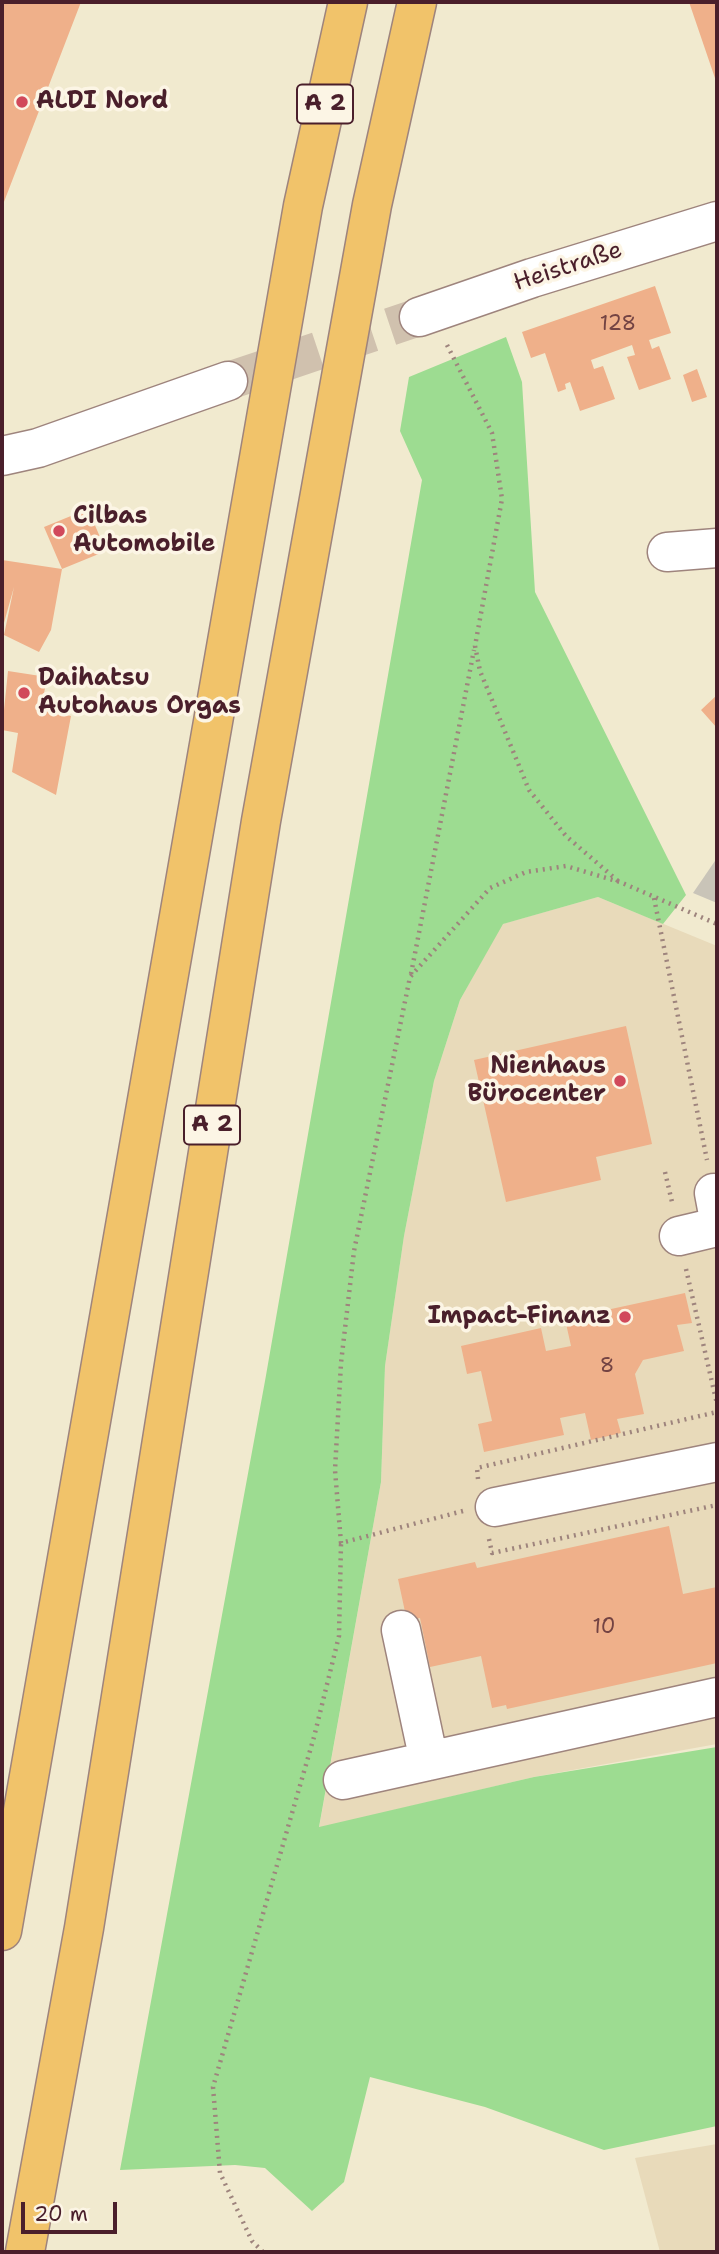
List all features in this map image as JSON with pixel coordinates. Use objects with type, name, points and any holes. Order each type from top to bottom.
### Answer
[{"type":"highway","name":"A 2","points":[[2,1931],[303,206],[348,2]]},
{"type":"highway","name":"A 2","points":[[25,2252],[84,1928],[261,821],[372,205],[417,2]]},
{"type":"street","name":"Heistraße","points":[[425,315],[532,278],[717,221]]},
{"type":"street","points":[[2,456],[38,448],[228,381]]},
{"type":"street","points":[[667,552],[717,548]]},
{"type":"street","points":[[679,1236],[716,1210]]},
{"type":"street","points":[[495,1507],[717,1462]]},
{"type":"street","points":[[401,1630],[429,1761]]},
{"type":"street","points":[[343,1780],[717,1698]]},
{"type":"path","points":[[262,2252],[252,2241],[220,2173],[214,2087],[314,1737],[339,1636],[341,1543],[335,1470],[341,1363],[354,1251],[502,499],[492,433],[425,315]]},
{"type":"path","points":[[475,646],[488,693],[529,790],[566,836],[620,882]]},
{"type":"path","points":[[410,977],[490,888],[526,872],[566,866],[620,882],[717,924]]},
{"type":"path","points":[[654,897],[716,1210]]},
{"type":"path","points":[[665,1172],[717,1404]]},
{"type":"path","points":[[341,1543],[472,1509],[495,1507]]},
{"type":"shaded area","points":[[717,858],[717,903],[693,893]]},
{"type":"shaded area","points":[[598,897],[717,946],[717,1744],[534,1777],[319,1828],[381,1482],[385,1366],[404,1236],[434,1081],[460,1000],[502,924]]},
{"type":"shaded area","points":[[717,2144],[717,2252],[660,2252],[635,2158]]},
{"type":"green space","points":[[506,337],[522,382],[535,592],[686,895],[663,924],[598,897],[503,924],[460,1000],[434,1081],[404,1236],[385,1366],[381,1482],[319,1827],[534,1777],[717,1747],[717,2126],[604,2150],[485,2107],[370,2077],[344,2182],[312,2211],[265,2168],[235,2165],[120,2170],[265,1381],[422,480],[400,431],[409,377]]},
{"type":"building","name":"ALDI Nord","points":[[2,2],[81,2],[2,207]]},
{"type":"building","points":[[689,2],[717,2],[717,84]]},
{"type":"building","points":[[655,286],[671,333],[649,340],[652,349],[659,346],[671,379],[639,390],[627,357],[635,355],[632,345],[591,360],[594,369],[603,366],[615,399],[580,411],[570,382],[565,384],[566,389],[558,392],[545,353],[531,358],[522,332]]},
{"type":"building","points":[[697,369],[707,397],[692,402],[683,375]]},
{"type":"building","points":[[88,509],[106,551],[62,569],[44,527]]},
{"type":"building","points":[[2,560],[62,569],[51,630],[39,652],[4,635],[14,587],[2,630]]},
{"type":"building","points":[[8,671],[47,677],[41,710],[71,716],[56,795],[12,772],[18,733],[2,730]]},
{"type":"building","points":[[717,695],[717,728],[701,710]]},
{"type":"building","points":[[626,1026],[652,1144],[596,1157],[601,1180],[506,1202],[474,1060]]},
{"type":"building","points":[[685,1293],[692,1323],[677,1325],[684,1351],[643,1360],[635,1374],[644,1414],[617,1419],[621,1433],[591,1440],[585,1413],[560,1418],[564,1435],[484,1452],[478,1424],[492,1421],[481,1371],[467,1374],[461,1346],[541,1328],[546,1351],[571,1346],[565,1319]]},
{"type":"building","points":[[669,1526],[683,1594],[717,1587],[717,1663],[507,1709],[506,1705],[492,1708],[481,1656],[430,1667],[420,1618],[407,1621],[398,1579],[475,1562],[477,1568]]},
{"type":"tunnel","points":[[228,381],[419,317]]},
{"type":"place","name":"ALDI Nord","points":[[22,102]]},
{"type":"place","name":"Cilbas Automobile","points":[[59,531]]},
{"type":"place","name":"Daihatsu Autohaus Orgas","points":[[24,693]]},
{"type":"place","name":"Nienhaus Bürocenter","points":[[620,1081]]},
{"type":"place","name":"Impact-Finanz","points":[[625,1317]]}]
